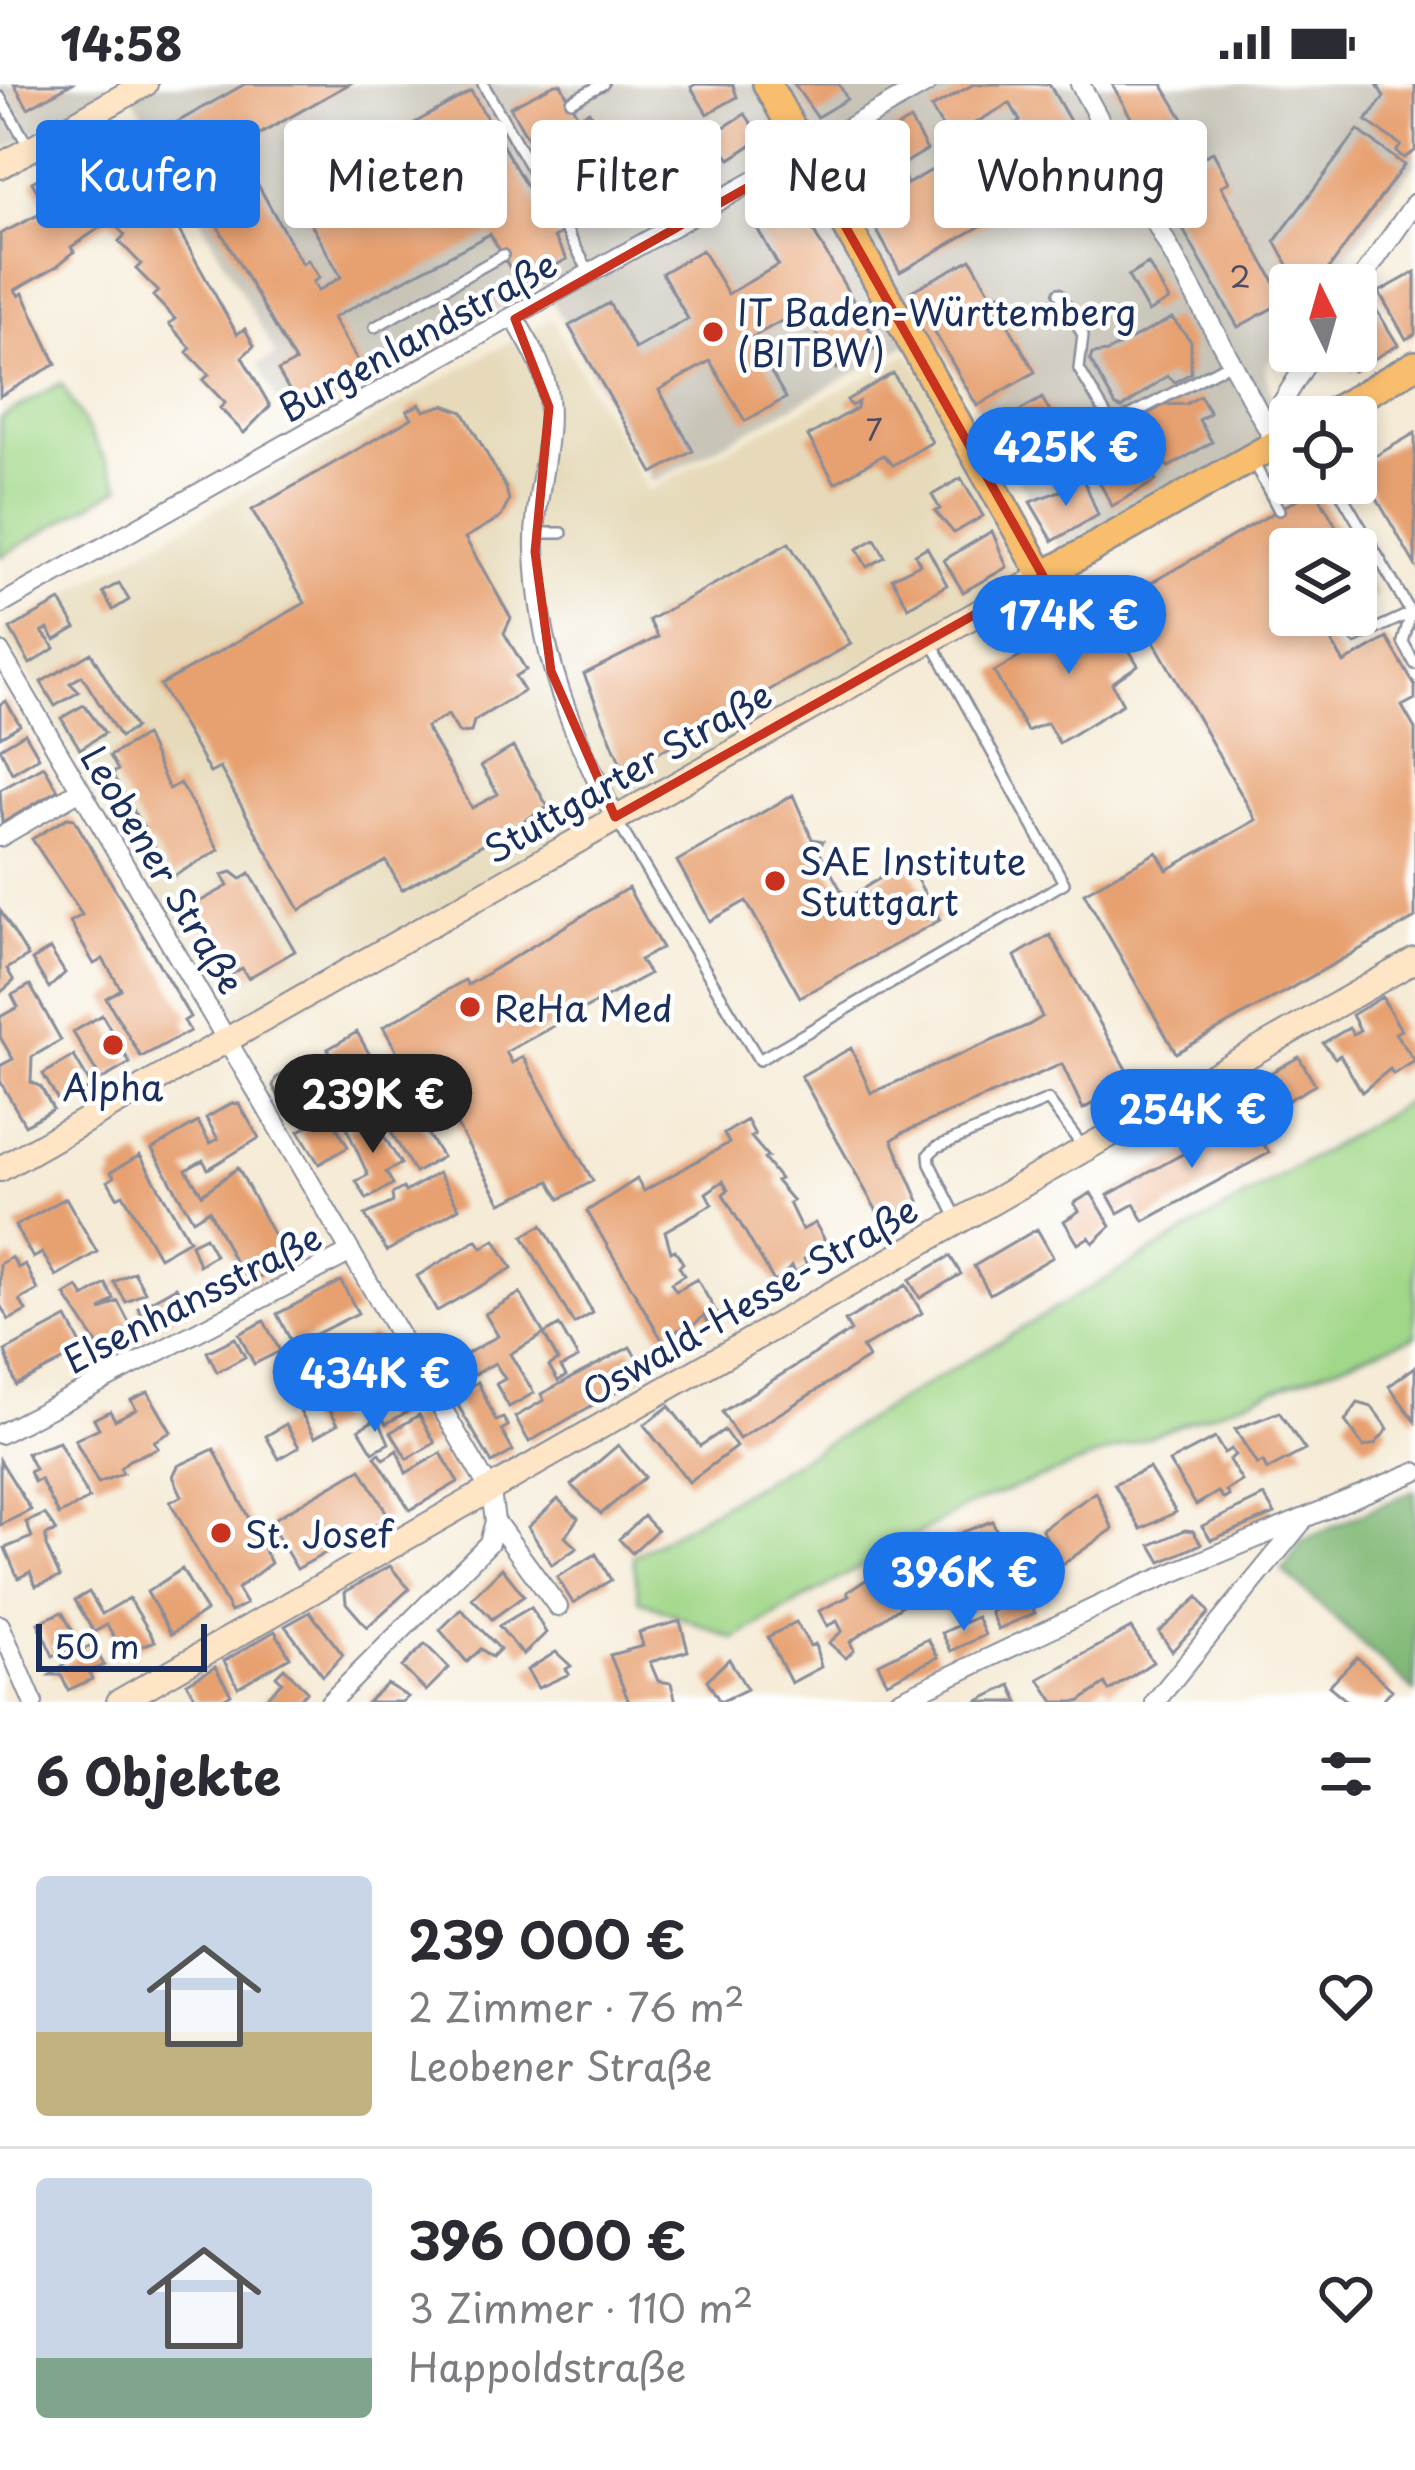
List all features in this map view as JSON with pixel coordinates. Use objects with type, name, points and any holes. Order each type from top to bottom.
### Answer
[{"type":"main road","points":[[767,84],[787,120]]},
{"type":"main road","points":[[848,228],[1043,576]]},
{"type":"main road","points":[[1361,396],[1415,365]]},
{"type":"main road","name":"Stuttgarter Straße","points":[[1043,576],[1269,442]]},
{"type":"street","points":[[0,166],[145,84]]},
{"type":"street","name":"Burgenlandstraße","points":[[864,120],[926,84]]},
{"type":"street","points":[[1080,84],[1269,437]]},
{"type":"street","name":"Burgenlandstraße","points":[[0,604],[745,188]]},
{"type":"street","points":[[1372,264],[1415,203]]},
{"type":"street","points":[[515,319],[541,368],[549,407],[535,533],[545,638],[562,710],[615,818]]},
{"type":"street","name":"Stuttgarter Straße","points":[[0,1169],[1043,576]]},
{"type":"street","name":"Leobener Straße","points":[[0,652],[77,792],[491,1492]]},
{"type":"street","points":[[0,837],[77,792]]},
{"type":"street","name":"Oswald-Hesse-Straße","points":[[119,1702],[1415,960]]},
{"type":"street","name":"Elsenhansstraße","points":[[0,1434],[351,1252]]},
{"type":"street","points":[[896,1702],[1093,1607],[1415,1472]]},
{"type":"street","points":[[330,1702],[489,1543],[495,1521],[491,1492]]},
{"type":"street","points":[[1155,1702],[1304,1520]]},
{"type":"street","points":[[495,1521],[558,1607]]},
{"type":"street","points":[[0,1625],[33,1702]]},
{"type":"lane","points":[[483,84],[516,130],[531,161]]},
{"type":"lane","points":[[571,101],[602,84]]},
{"type":"lane","points":[[0,97],[30,149]]},
{"type":"lane","points":[[566,230],[591,275]]},
{"type":"lane","points":[[375,327],[503,255]]},
{"type":"lane","points":[[1059,293],[1083,335],[1079,369],[1112,425],[1232,362]]},
{"type":"lane","points":[[1278,504],[1279,510]]},
{"type":"lane","points":[[1347,504],[1411,613],[1402,642],[1415,664]]},
{"type":"lane","points":[[535,533],[562,532]]},
{"type":"lane","points":[[1377,628],[1411,613]]},
{"type":"lane","points":[[615,818],[759,1060],[1064,883],[931,641]]},
{"type":"lane","points":[[958,1220],[930,1164],[929,1154],[937,1147],[1048,1100],[1084,1149]]},
{"type":"highlighted area","points":[[805,155],[1043,576],[615,817],[551,671],[535,552],[549,407],[515,319]]},
{"type":"shaded area","points":[[0,84],[120,84],[56,120],[36,120],[36,132],[0,152]]},
{"type":"shaded area","points":[[126,84],[1415,84],[1415,164],[1341,264],[1269,264],[1269,457],[1070,567],[932,331],[653,482],[543,285],[290,424],[258,365],[276,355],[206,228],[260,228],[260,120],[146,120]]},
{"type":"shaded area","points":[[551,318],[648,491],[909,354],[1047,585],[242,1042],[2,631]]},
{"type":"green space","points":[[61,383],[121,487],[0,557],[0,418]]},
{"type":"green space","points":[[1415,1097],[1415,1336],[967,1506],[734,1639],[639,1600],[633,1557]]},
{"type":"green space","points":[[1415,1490],[1415,1692],[1283,1571],[1302,1541]]},
{"type":"building","points":[[14,84],[71,84],[28,108]]},
{"type":"building","points":[[245,84],[349,84],[260,134],[260,120],[181,120]]},
{"type":"building","points":[[561,84],[578,117],[589,111],[594,120],[531,120],[531,144],[510,107]]},
{"type":"building","points":[[794,84],[839,84],[847,99],[817,117]]},
{"type":"building","points":[[974,84],[1049,84],[1069,120],[1019,120],[1010,103],[980,120],[938,120],[931,108]]},
{"type":"building","points":[[1112,84],[1162,84],[1184,120],[1132,120]]},
{"type":"building","points":[[1377,84],[1415,84],[1415,151],[1404,158],[1396,152],[1401,145],[1366,121],[1384,97]]},
{"type":"building","points":[[733,85],[737,97],[707,114],[691,87]]},
{"type":"building","points":[[471,91],[488,120],[420,120]]},
{"type":"building","points":[[745,114],[749,120],[745,120],[745,149],[730,159],[721,149],[721,129]]},
{"type":"building","points":[[910,120],[927,150],[910,160]]},
{"type":"building","points":[[1358,130],[1404,165],[1332,264],[1288,264],[1275,241]]},
{"type":"building","points":[[1213,152],[1229,182],[1221,186],[1269,272],[1269,310],[1238,327],[1182,228],[1207,228],[1207,155]]},
{"type":"building","points":[[507,153],[531,194],[531,228],[571,228],[554,237],[567,259],[520,285],[490,234],[333,318],[365,373],[300,409],[278,371],[295,362],[219,228],[260,228],[260,188],[302,264],[308,260],[319,278],[313,282],[318,291],[341,277],[313,228],[507,228]]},
{"type":"building","points":[[934,169],[934,228],[977,228],[900,272],[875,228],[910,228],[910,182]]},
{"type":"building","points":[[36,216],[36,228],[100,228],[71,247],[74,252],[57,266],[15,290],[19,296],[23,293],[56,364],[0,396],[0,234]]},
{"type":"building","points":[[118,228],[178,228],[237,334],[245,329],[254,346],[242,357],[270,406],[244,433],[220,408],[225,403],[203,380],[209,375],[169,324],[175,319],[153,296],[158,291],[136,269],[141,264],[119,241],[125,235]]},
{"type":"building","name":"IT Baden-Württemberg (BITBW)","points":[[757,228],[812,228],[879,346],[837,369],[803,309],[751,338],[786,398],[745,421],[710,361],[659,390],[693,451],[653,473],[569,326],[609,303],[635,349],[688,319],[662,273],[702,250],[728,294],[778,265]]},
{"type":"building","points":[[971,259],[992,296],[1000,294],[1009,304],[1010,320],[1005,319],[1035,372],[977,406],[911,291]]},
{"type":"building","points":[[1148,264],[1169,300],[1148,312],[1128,276]]},
{"type":"building","points":[[1415,272],[1415,334],[1406,339],[1379,292]]},
{"type":"building","points":[[1377,311],[1398,345],[1377,357]]},
{"type":"building","points":[[1172,318],[1191,341],[1191,373],[1175,382],[1167,376],[1122,408],[1116,406],[1090,360],[1092,354],[1107,352]]},
{"type":"building","points":[[893,373],[932,442],[893,465],[883,455],[835,483],[808,436],[857,408],[858,402],[851,406],[847,400]]},
{"type":"building","points":[[1200,396],[1210,413],[1199,420],[1212,442],[1169,467],[1158,460],[1148,466],[1156,481],[1112,506],[1081,448],[1071,454],[1059,434],[1084,417],[1111,437],[1109,445],[1120,458],[1137,448],[1145,461],[1152,448],[1136,421],[1164,405],[1186,404]]},
{"type":"building","points":[[1042,398],[1058,425],[1005,456],[989,429]]},
{"type":"building","points":[[420,404],[424,411],[444,405],[463,412],[506,488],[509,501],[501,517],[465,538],[511,618],[504,633],[526,670],[515,676],[524,691],[474,721],[471,732],[459,733],[448,715],[426,727],[472,808],[498,794],[481,766],[513,747],[548,807],[402,890],[386,861],[300,910],[220,768],[210,773],[160,685],[305,603],[252,510],[412,418],[407,411]]},
{"type":"building","points":[[1415,433],[1415,565],[1377,499],[1377,455]]},
{"type":"building","points":[[1082,475],[1098,515],[1053,541],[1030,502],[1065,489],[1067,493],[1067,484]]},
{"type":"building","points":[[961,478],[983,516],[954,533],[935,511],[940,509],[932,495]]},
{"type":"building","points":[[1289,504],[1324,504],[1337,528],[1269,528],[1269,636],[1328,636],[1344,663],[1387,638],[1415,686],[1415,699],[1402,706],[1415,729],[1415,918],[1176,1053],[1084,893],[1157,852],[1167,870],[1256,820],[1128,596]]},
{"type":"building","points":[[992,531],[1007,567],[963,592],[944,560]]},
{"type":"building","points":[[875,539],[885,557],[867,567],[857,549]]},
{"type":"building","points":[[789,543],[851,644],[624,772],[584,674],[658,637],[649,620]]},
{"type":"building","points":[[927,547],[947,585],[908,607],[892,578],[920,564],[915,554]]},
{"type":"building","points":[[119,583],[129,600],[113,610],[103,592]]},
{"type":"building","points":[[60,601],[76,628],[55,640],[48,629],[42,632],[55,648],[30,664],[10,629]]},
{"type":"building","points":[[1104,608],[1138,665],[1112,683],[1123,704],[1059,743],[1047,723],[1027,731],[994,672]]},
{"type":"building","points":[[91,653],[135,728],[120,737],[82,676],[70,683],[79,692],[55,706],[41,682]]},
{"type":"building","points":[[6,701],[20,725],[0,737],[0,704]]},
{"type":"building","points":[[84,705],[105,733],[80,749],[61,718]]},
{"type":"building","points":[[25,733],[39,757],[12,773],[0,748]]},
{"type":"building","points":[[145,735],[169,789],[180,783],[219,850],[172,877],[151,841],[146,844],[141,835],[146,832],[112,774],[118,770],[110,756]]},
{"type":"building","points":[[44,766],[58,790],[2,823],[0,790]]},
{"type":"building","points":[[793,795],[812,839],[823,841],[819,851],[846,899],[907,862],[940,920],[800,997],[746,901],[710,921],[677,861]]},
{"type":"building","points":[[67,818],[74,819],[190,1017],[184,1021],[190,1031],[141,1057],[106,998],[121,989],[103,959],[94,964],[70,922],[82,915],[32,839]]},
{"type":"building","points":[[232,872],[241,879],[250,873],[295,951],[248,978],[242,968],[229,976],[190,907],[228,886],[222,875]]},
{"type":"building","points":[[628,888],[662,948],[640,960],[649,974],[506,1052],[512,1063],[523,1057],[593,1181],[560,1199],[550,1181],[501,1203],[423,1065],[409,1073],[383,1027],[465,980],[468,985]]},
{"type":"building","points":[[0,910],[28,956],[7,969],[14,981],[0,993]]},
{"type":"building","points":[[1050,935],[1132,1080],[1083,1109],[1062,1064],[904,1132],[892,1140],[919,1201],[883,1222],[801,1076],[851,1048],[871,1093],[1029,1025],[1042,1017],[1015,956]]},
{"type":"building","points":[[50,949],[65,973],[49,988],[32,960]]},
{"type":"building","points":[[30,985],[61,1040],[32,1057],[31,1082],[41,1087],[53,1109],[25,1125],[0,1081],[0,1066],[13,1059],[0,1037],[0,1017],[18,1007],[12,995]]},
{"type":"building","points":[[1382,997],[1401,1030],[1395,1033],[1415,1061],[1393,1074],[1390,1069],[1362,1092],[1340,1055],[1335,1058],[1323,1043],[1349,1028],[1353,1034],[1360,1030],[1352,1015]]},
{"type":"building","points":[[102,1015],[130,1063],[101,1080],[73,1032]]},
{"type":"building","points":[[357,1032],[382,1077],[374,1082],[378,1089],[361,1100],[328,1049]]},
{"type":"building","points":[[319,1054],[346,1101],[335,1107],[323,1088],[286,1109],[273,1086],[276,1078]]},
{"type":"building","points":[[74,1056],[92,1087],[60,1104],[43,1074]]},
{"type":"building","points":[[1299,1057],[1315,1085],[1280,1105],[1263,1077]]},
{"type":"building","points":[[404,1097],[442,1157],[415,1173],[379,1111]]},
{"type":"building","points":[[232,1103],[239,1104],[259,1138],[208,1169],[203,1160],[186,1170],[202,1194],[238,1168],[288,1262],[246,1285],[209,1210],[193,1220],[152,1149],[198,1122],[210,1143],[218,1139],[206,1118]]},
{"type":"building","points":[[329,1114],[348,1147],[319,1164],[299,1131]]},
{"type":"building","points":[[371,1115],[401,1164],[386,1172],[393,1184],[367,1199],[356,1181],[368,1175],[347,1129]]},
{"type":"building","points":[[1248,1118],[1269,1153],[1144,1221],[1134,1204],[1118,1213],[1108,1195]]},
{"type":"building","points":[[747,1120],[755,1135],[751,1137],[793,1201],[789,1203],[802,1230],[815,1223],[831,1251],[816,1260],[813,1254],[804,1259],[807,1265],[795,1272],[792,1266],[775,1283],[723,1194],[728,1190],[723,1181],[706,1193],[712,1204],[665,1231],[671,1252],[675,1250],[683,1263],[679,1266],[684,1275],[671,1283],[676,1291],[697,1279],[718,1315],[707,1321],[704,1315],[685,1334],[682,1328],[671,1334],[674,1340],[665,1345],[587,1211],[637,1179],[644,1191],[729,1143],[724,1134]]},
{"type":"building","points":[[140,1155],[189,1240],[159,1257],[123,1194],[117,1197],[108,1181],[114,1177],[111,1172]]},
{"type":"building","points":[[438,1173],[459,1208],[387,1251],[365,1215],[393,1202],[392,1194]]},
{"type":"building","points":[[1091,1193],[1111,1226],[1093,1243],[1089,1237],[1078,1244],[1064,1221],[1079,1211],[1074,1203]]},
{"type":"building","points":[[66,1198],[97,1252],[56,1276],[42,1253],[33,1258],[15,1226]]},
{"type":"building","points":[[542,1225],[593,1313],[574,1324],[523,1236]]},
{"type":"building","points":[[1037,1229],[1053,1257],[990,1294],[974,1266]]},
{"type":"building","points":[[205,1237],[215,1255],[199,1265],[191,1244]]},
{"type":"building","points":[[477,1240],[482,1248],[495,1240],[512,1268],[437,1311],[417,1276]]},
{"type":"building","points":[[950,1256],[961,1274],[920,1298],[909,1280]]},
{"type":"building","points":[[12,1257],[18,1268],[25,1264],[38,1290],[20,1300],[26,1311],[9,1320],[0,1305],[0,1264]]},
{"type":"building","points":[[134,1272],[145,1292],[126,1302],[114,1282]]},
{"type":"building","points":[[341,1281],[358,1313],[302,1341],[313,1362],[298,1374],[286,1349],[293,1345],[277,1314]]},
{"type":"building","points":[[106,1284],[114,1299],[100,1311],[118,1301],[139,1342],[107,1359],[65,1295],[78,1287],[84,1297]]},
{"type":"building","points":[[906,1285],[922,1313],[862,1348],[868,1358],[739,1439],[722,1412],[851,1331],[845,1321]]},
{"type":"building","points":[[176,1287],[188,1309],[150,1329],[138,1308]]},
{"type":"building","points":[[520,1293],[544,1334],[510,1354],[534,1393],[509,1407],[496,1384],[505,1379],[495,1363],[449,1389],[438,1370],[498,1336],[485,1314]]},
{"type":"building","points":[[67,1318],[84,1350],[16,1385],[5,1351]]},
{"type":"building","points":[[264,1321],[280,1351],[254,1364],[239,1334]]},
{"type":"building","points":[[559,1325],[578,1358],[561,1367],[566,1376],[558,1381],[549,1366],[558,1360],[544,1334]]},
{"type":"building","points":[[373,1335],[388,1361],[358,1378],[348,1360],[349,1371],[332,1380],[323,1365]]},
{"type":"building","points":[[235,1338],[245,1357],[217,1372],[207,1352]]},
{"type":"building","points":[[630,1347],[646,1374],[529,1442],[515,1417],[544,1400],[541,1394]]},
{"type":"building","points":[[1415,1367],[1415,1421],[1389,1386]]},
{"type":"building","points":[[395,1374],[415,1407],[386,1424],[367,1392]]},
{"type":"building","points":[[478,1382],[496,1421],[503,1418],[508,1426],[501,1430],[513,1451],[492,1463],[453,1397]]},
{"type":"building","points":[[315,1384],[338,1424],[315,1437],[292,1397]]},
{"type":"building","points":[[148,1392],[171,1432],[154,1441],[158,1448],[129,1460],[120,1468],[123,1473],[98,1483],[75,1440],[99,1428],[94,1419],[110,1411],[115,1420],[136,1409],[131,1400]]},
{"type":"building","points":[[1358,1403],[1372,1407],[1388,1429],[1375,1444],[1364,1447],[1345,1421]]},
{"type":"building","points":[[669,1406],[700,1446],[724,1430],[736,1447],[689,1482],[644,1425]]},
{"type":"building","points":[[1279,1412],[1305,1450],[1267,1470],[1263,1462],[1257,1465],[1235,1429]]},
{"type":"building","points":[[419,1415],[435,1443],[407,1459],[391,1432]]},
{"type":"building","points":[[378,1418],[389,1443],[373,1452],[359,1429]]},
{"type":"building","points":[[286,1424],[299,1447],[279,1459],[266,1436]]},
{"type":"building","points":[[1215,1438],[1224,1453],[1231,1449],[1235,1455],[1229,1460],[1242,1481],[1226,1491],[1229,1496],[1224,1499],[1218,1492],[1196,1505],[1169,1462]]},
{"type":"building","points":[[59,1442],[89,1499],[59,1515],[40,1479],[34,1482],[29,1472],[35,1469],[27,1453]]},
{"type":"building","points":[[618,1445],[645,1477],[601,1514],[571,1485]]},
{"type":"building","name":"St. Josef","points":[[214,1449],[271,1563],[237,1589],[246,1604],[231,1612],[170,1502],[182,1496],[173,1476],[178,1466]]},
{"type":"building","points":[[397,1450],[406,1473],[441,1453],[458,1482],[410,1510],[375,1456],[380,1453],[384,1459]]},
{"type":"building","points":[[0,1460],[31,1510],[0,1525]]},
{"type":"building","points":[[1149,1468],[1176,1512],[1141,1529],[1114,1484]]},
{"type":"building","points":[[361,1469],[389,1517],[297,1569],[269,1522]]},
{"type":"building","points":[[1096,1492],[1113,1529],[1060,1566],[1042,1529]]},
{"type":"building","points":[[1264,1496],[1275,1514],[1211,1540],[1202,1526]]},
{"type":"building","points":[[558,1499],[578,1518],[565,1537],[577,1548],[552,1565],[528,1527]]},
{"type":"building","points":[[45,1514],[56,1531],[46,1535],[46,1546],[60,1577],[36,1586],[30,1572],[18,1578],[5,1548],[32,1537],[26,1522]]},
{"type":"building","points":[[644,1516],[657,1530],[632,1553],[619,1539]]},
{"type":"building","points":[[992,1521],[1010,1558],[970,1573],[972,1578],[936,1601],[918,1563],[937,1555],[935,1550],[954,1541],[952,1536]]},
{"type":"building","points":[[1193,1531],[1201,1544],[1161,1562],[1151,1545]]},
{"type":"building","points":[[596,1554],[611,1580],[573,1603],[557,1577]]},
{"type":"building","points":[[390,1566],[409,1589],[367,1627],[346,1603],[345,1592]]},
{"type":"building","points":[[502,1568],[524,1596],[492,1619],[472,1598]]},
{"type":"building","points":[[182,1569],[206,1611],[171,1634],[147,1592]]},
{"type":"building","points":[[883,1569],[901,1606],[850,1642],[854,1650],[846,1658],[829,1643],[842,1631],[837,1621],[827,1626],[819,1611],[849,1596],[847,1592]]},
{"type":"building","points":[[89,1592],[102,1614],[129,1598],[155,1641],[124,1653],[107,1625],[94,1632],[75,1600]]},
{"type":"building","points":[[1027,1596],[1035,1613],[998,1629],[990,1612]]},
{"type":"building","points":[[1198,1597],[1209,1613],[1172,1651],[1159,1632]]},
{"type":"building","points":[[531,1607],[546,1633],[523,1655],[499,1626]]},
{"type":"building","points":[[461,1609],[500,1649],[492,1657],[481,1649],[467,1662],[440,1630]]},
{"type":"building","points":[[62,1612],[80,1644],[53,1656],[38,1623]]},
{"type":"building","points":[[310,1612],[343,1655],[323,1676],[285,1626]]},
{"type":"building","points":[[977,1617],[985,1635],[951,1651],[942,1633]]},
{"type":"building","points":[[680,1621],[688,1651],[650,1662],[658,1681],[671,1683],[676,1702],[629,1702],[610,1655],[643,1646],[639,1632]]},
{"type":"building","points":[[796,1622],[810,1646],[815,1644],[821,1667],[791,1683],[768,1637]]},
{"type":"building","points":[[1131,1628],[1153,1662],[1109,1691],[1105,1684],[1079,1702],[1054,1702],[1039,1679]]},
{"type":"building","points":[[275,1631],[290,1657],[238,1687],[224,1661]]},
{"type":"building","points":[[928,1639],[938,1657],[887,1682],[878,1664]]},
{"type":"building","points":[[92,1644],[104,1665],[89,1671],[92,1679],[68,1690],[61,1675],[50,1675]]},
{"type":"building","points":[[425,1644],[449,1668],[426,1691],[402,1667]]},
{"type":"building","points":[[556,1652],[571,1666],[566,1669],[569,1674],[538,1688],[527,1670]]},
{"type":"building","points":[[1357,1657],[1392,1690],[1380,1702],[1348,1702],[1329,1686]]},
{"type":"building","points":[[729,1659],[747,1689],[720,1702],[707,1680]]},
{"type":"building","points":[[215,1667],[231,1694],[219,1702],[198,1702],[187,1683]]},
{"type":"building","points":[[284,1668],[307,1691],[296,1702],[262,1702],[282,1682],[276,1676]]},
{"type":"building","points":[[387,1684],[408,1697],[402,1702],[367,1702]]},
{"type":"building","points":[[1011,1685],[1019,1702],[976,1702]]},
{"type":"place","name":"IT Baden-Württemberg (BITBW)","points":[[713,332]]},
{"type":"place","name":"SAE Institute Stuttgart","points":[[775,881]]},
{"type":"place","name":"ReHa Med","points":[[470,1007]]},
{"type":"place","name":"Alpha","points":[[113,1045]]},
{"type":"place","name":"St. Josef","points":[[221,1533]]}]
